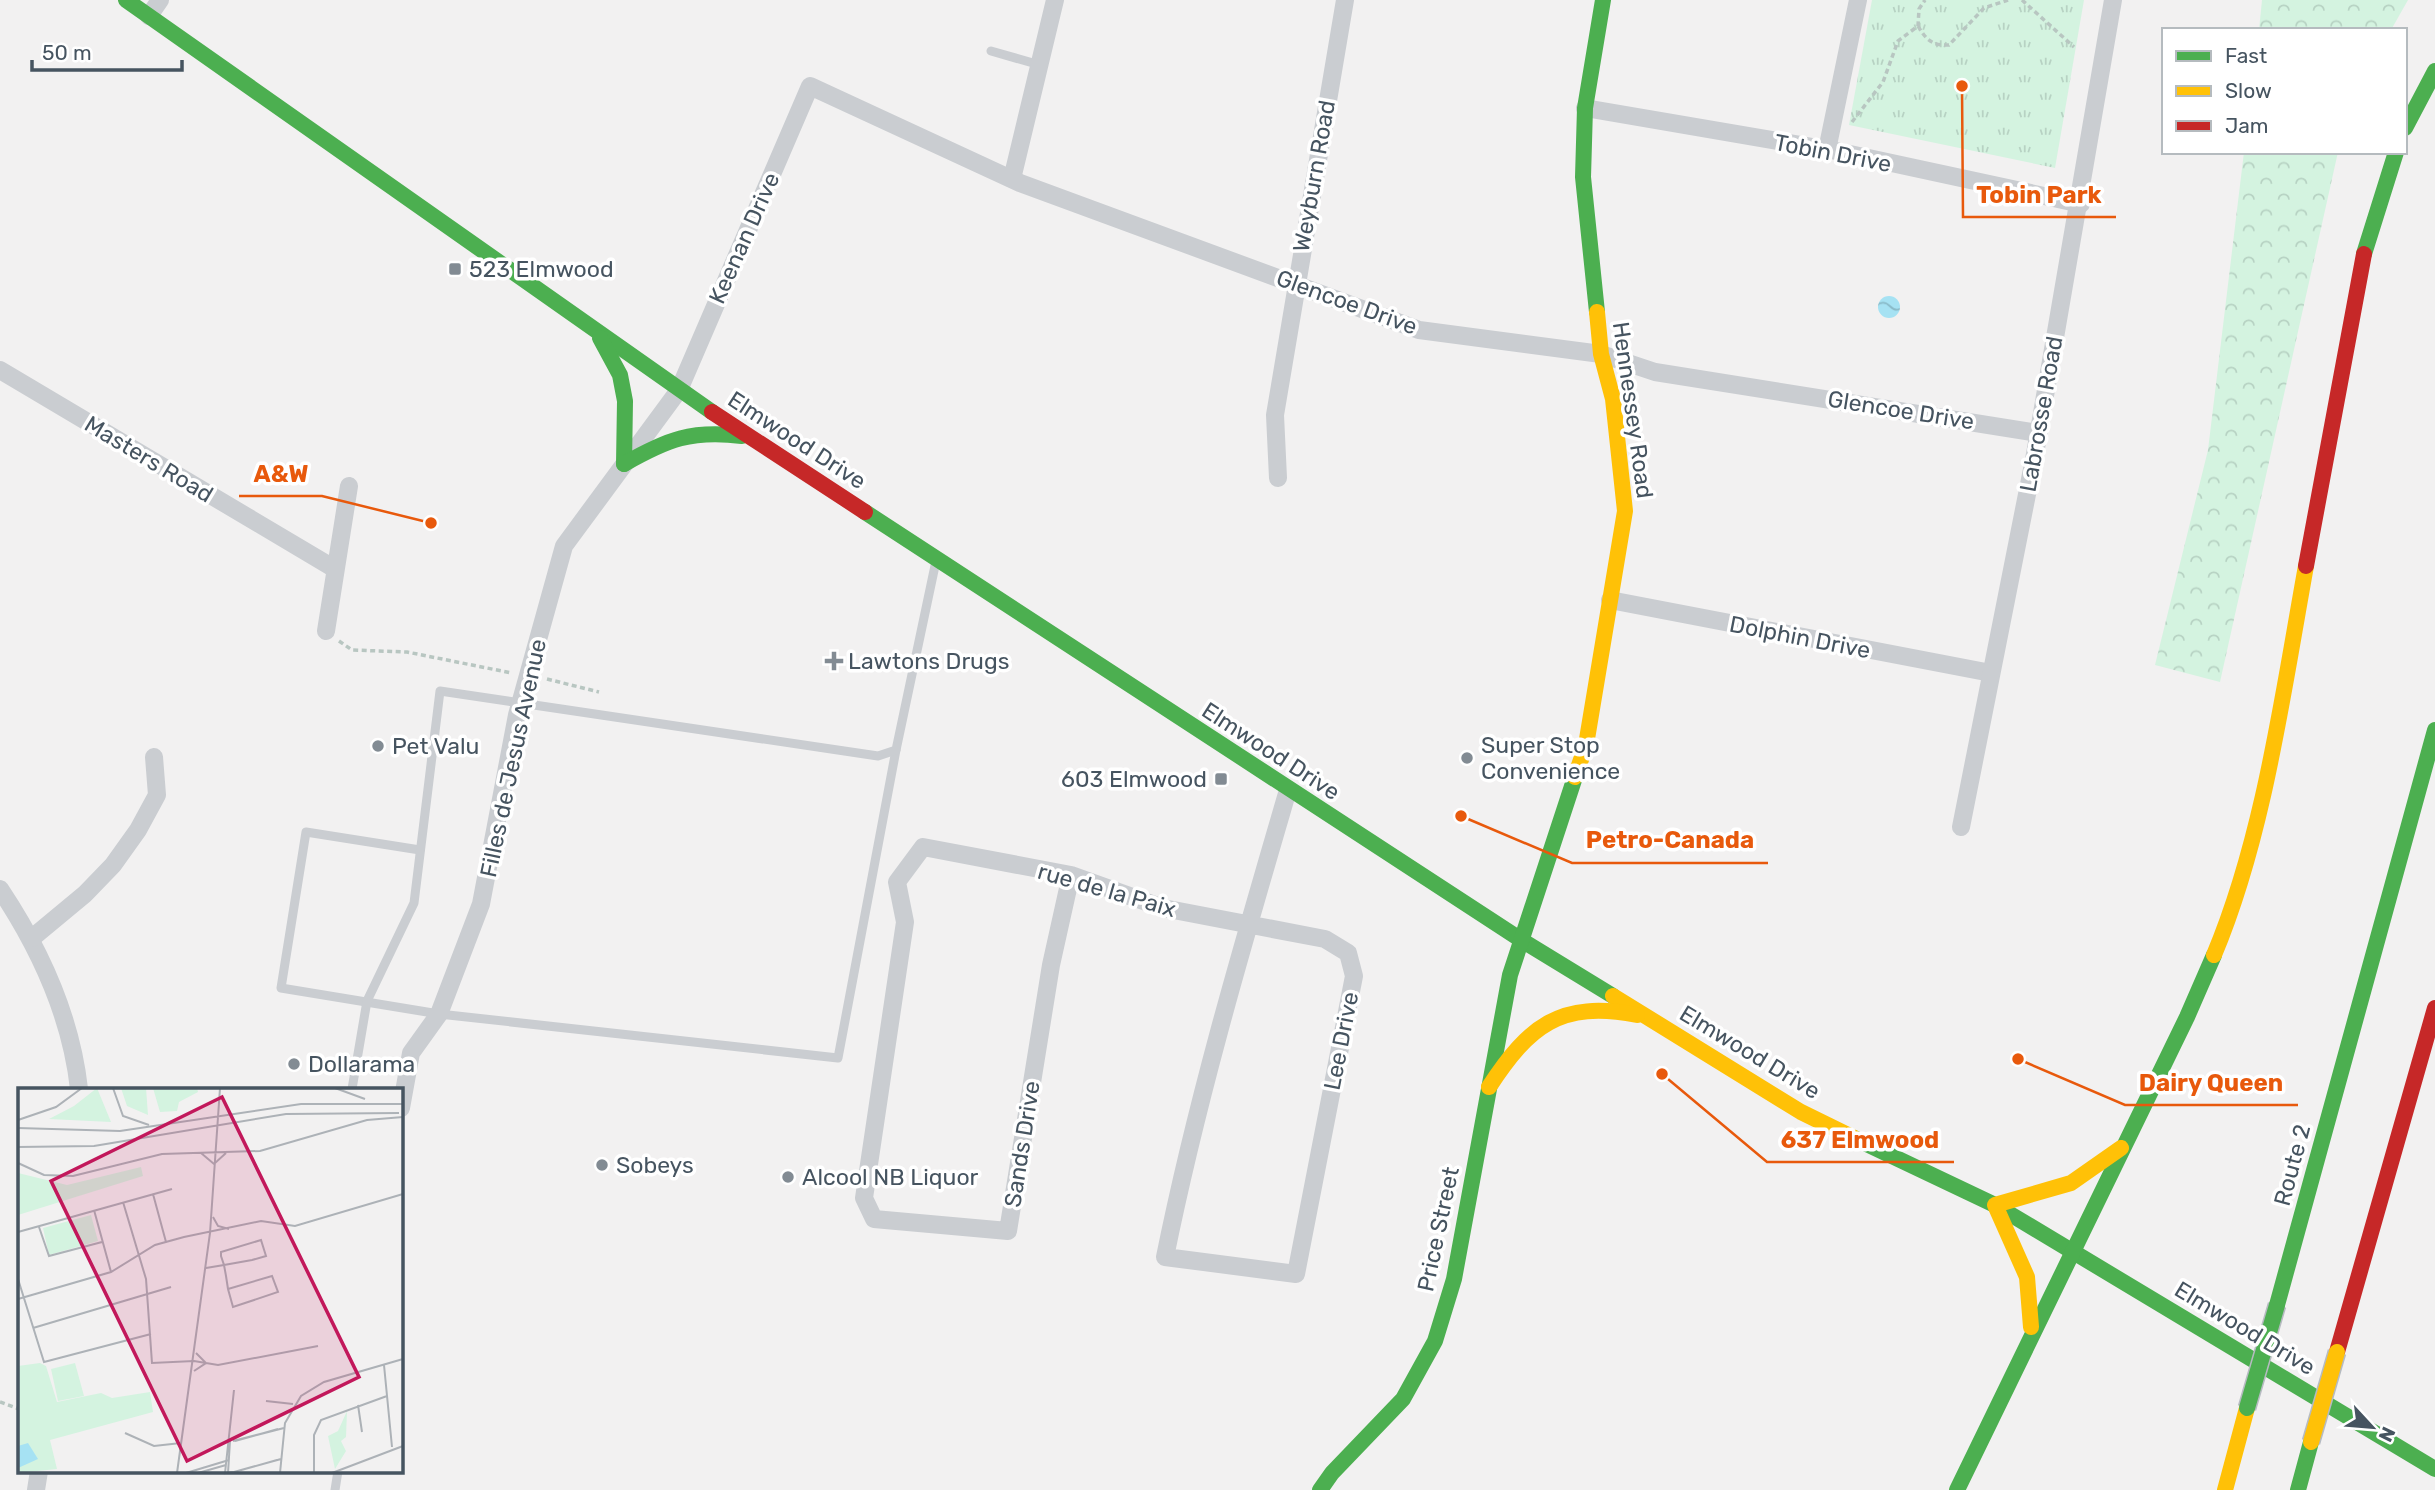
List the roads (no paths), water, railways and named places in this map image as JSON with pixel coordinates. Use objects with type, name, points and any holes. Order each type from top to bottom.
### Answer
[{"type":"main road","name":"Elmwood Drive","points":[[126,0],[679,390],[1523,941],[1801,1112],[1994,1205],[2435,1469]]},
{"type":"main road","name":"Hennessey Road","points":[[1523,941],[1586,745],[1625,511],[1613,400],[1601,354],[1583,177],[1585,108],[1603,0]]},
{"type":"main road","points":[[2407,124],[2435,71]]},
{"type":"main road","points":[[1957,1490],[2186,1017],[2221,937],[2242,875],[2277,725],[2367,236],[2395,154]]},
{"type":"main road","points":[[598,333],[620,375],[624,464],[671,437],[695,431],[751,438]]},
{"type":"main road","name":"Route 2","points":[[2225,1490],[2435,730]]},
{"type":"main road","name":"Price Street","points":[[1320,1490],[1332,1473],[1403,1399],[1435,1341],[1454,1279],[1510,975],[1523,941]]},
{"type":"main road","points":[[2298,1490],[2435,1008]]},
{"type":"main road","points":[[1489,1087],[1516,1047],[1544,1024],[1578,1012],[1613,1009],[1649,1017]]},
{"type":"main road","points":[[2031,1333],[2032,1295],[2025,1266],[1994,1205],[2071,1183],[2122,1147]]},
{"type":"street","points":[[149,16],[160,0]]},
{"type":"street","points":[[1012,179],[1055,0]]},
{"type":"street","name":"Weyburn Road","points":[[1278,478],[1275,415],[1345,0]]},
{"type":"street","points":[[1827,150],[1858,0]]},
{"type":"street","name":"Labrosse Road","points":[[1961,827],[2081,204],[2113,0]]},
{"type":"street","name":"Glencoe Drive","points":[[810,86],[1012,179],[1419,330],[1601,354],[1655,372],[2038,433]]},
{"type":"street","name":"Keenan Drive","points":[[679,390],[810,86]]},
{"type":"street","name":"Tobin Drive","points":[[1585,108],[1827,150],[2081,204]]},
{"type":"street","name":"Masters Road","points":[[0,370],[335,569]]},
{"type":"street","name":"Filles de Jesus Avenue","points":[[402,1102],[411,1053],[439,1014],[481,904],[521,702],[564,546],[679,390]]},
{"type":"street","points":[[326,631],[348,486]]},
{"type":"street","name":"Dolphin Drive","points":[[1610,600],[1991,673]]},
{"type":"street","points":[[32,938],[85,894],[113,865],[138,830],[157,795],[154,757]]},
{"type":"street","points":[[1249,924],[1288,790]]},
{"type":"street","name":"rue de la Paix","points":[[923,847],[1071,875],[1163,908],[1249,924]]},
{"type":"street","name":"Sands Drive","points":[[923,847],[897,882],[905,922],[864,1198],[874,1219],[1008,1231],[1051,965],[1071,875]]},
{"type":"street","points":[[0,889],[32,938],[64,1016],[79,1088]]},
{"type":"street","name":"Lee Drive","points":[[1249,924],[1325,939],[1348,953],[1354,976],[1296,1274],[1165,1257],[1189,1142],[1249,924]]},
{"type":"street","points":[[36,1490],[39,1472]]},
{"type":"lane","points":[[991,51],[1040,65]]},
{"type":"lane","points":[[420,850],[306,832],[281,988],[439,1014],[838,1058],[896,750],[936,559]]},
{"type":"lane","points":[[352,1088],[367,1001],[414,903],[440,691],[878,756],[896,750]]},
{"type":"lane","points":[[335,1490],[338,1472]]},
{"type":"water","points":[[1889,296],[1897,299],[1900,307],[1897,315],[1889,318],[1881,315],[1878,307],[1881,299]]},
{"type":"place","name":"Tobin Park","points":[[1962,86]]},
{"type":"place","name":"523 Elmwood","points":[[455,269]]},
{"type":"place","name":"A&W","points":[[431,523]]},
{"type":"place","name":"Lawtons Drugs","points":[[834,661]]},
{"type":"place","name":"Pet Valu","points":[[378,746]]},
{"type":"place","name":"Super Stop Convenience","points":[[1467,758]]},
{"type":"place","name":"603 Elmwood","points":[[1221,779]]},
{"type":"place","name":"Petro-Canada","points":[[1461,816]]},
{"type":"place","name":"Dairy Queen","points":[[2018,1059]]},
{"type":"place","name":"Dollarama","points":[[294,1064]]},
{"type":"place","name":"637 Elmwood","points":[[1662,1074]]},
{"type":"place","name":"Sobeys","points":[[602,1165]]},
{"type":"place","name":"Alcool NB Liquor","points":[[788,1177]]}]
